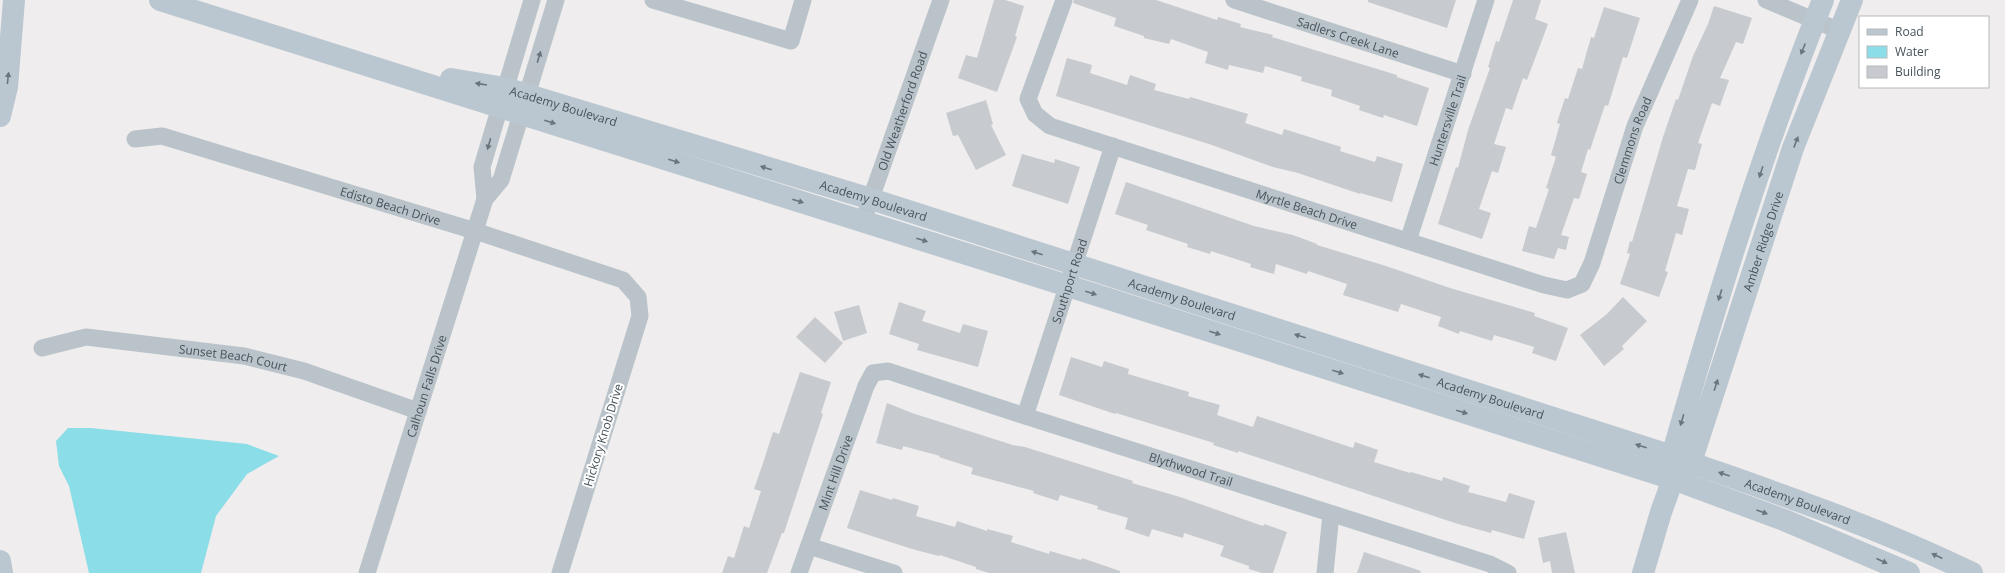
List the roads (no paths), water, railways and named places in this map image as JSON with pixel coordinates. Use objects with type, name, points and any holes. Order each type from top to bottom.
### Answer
[{"type":"main road","points":[[0,116],[7,87],[14,0]]},
{"type":"main road","name":"Academy Boulevard","points":[[160,0],[378,68],[503,97],[863,221],[1673,479],[1784,520],[1909,573]]},
{"type":"main road","name":"Amber Ridge Drive","points":[[1682,459],[1722,289],[1795,70],[1823,0]]},
{"type":"main road","name":"Amber Ridge Drive","points":[[1643,573],[1658,519],[1682,459],[1793,148],[1852,0]]},
{"type":"main road","name":"Academy Boulevard","points":[[524,104],[870,200],[1075,264],[1682,459],[1782,495],[1888,536],[1935,555],[1972,573]]},
{"type":"main road","points":[[0,561],[2,573]]},
{"type":"street","name":"Calhoun Falls Drive","points":[[367,573],[485,199],[482,167],[532,0]]},
{"type":"street","name":"Calhoun Falls Drive","points":[[485,199],[501,180],[556,0]]},
{"type":"street","points":[[653,0],[791,41],[803,0]]},
{"type":"street","name":"Old Weatherford Road","points":[[863,221],[941,0]]},
{"type":"street","name":"Myrtle Beach Drive","points":[[1064,0],[1028,99],[1035,114],[1050,126],[1544,285],[1567,290],[1582,284]]},
{"type":"street","name":"Sadlers Creek Lane","points":[[1234,0],[1463,74]]},
{"type":"street","name":"Huntersville Trail","points":[[1408,241],[1486,0]]},
{"type":"street","name":"Clemmons Road","points":[[1582,284],[1592,263],[1635,126],[1690,0]]},
{"type":"street","points":[[1766,0],[1840,31]]},
{"type":"street","name":"Edisto Beach Drive","points":[[135,139],[162,136],[475,231],[622,280],[638,297]]},
{"type":"street","name":"Southport Road","points":[[1025,416],[1113,146]]},
{"type":"street","name":"Hickory Knob Drive","points":[[560,573],[640,316],[638,297]]},
{"type":"street","name":"Sunset Beach Court","points":[[42,348],[86,337],[244,356],[304,371],[418,411]]},
{"type":"street","name":"Blythwood Trail","points":[[873,373],[888,371],[1490,564],[1508,573]]},
{"type":"street","name":"Mint Hill Drive","points":[[799,573],[866,386],[873,373]]},
{"type":"street","points":[[1325,573],[1331,514]]},
{"type":"street","points":[[809,546],[894,573]]},
{"type":"water","points":[[68,428],[91,428],[247,444],[279,456],[247,474],[216,516],[201,573],[89,573],[69,486],[59,466],[56,441]]}]
